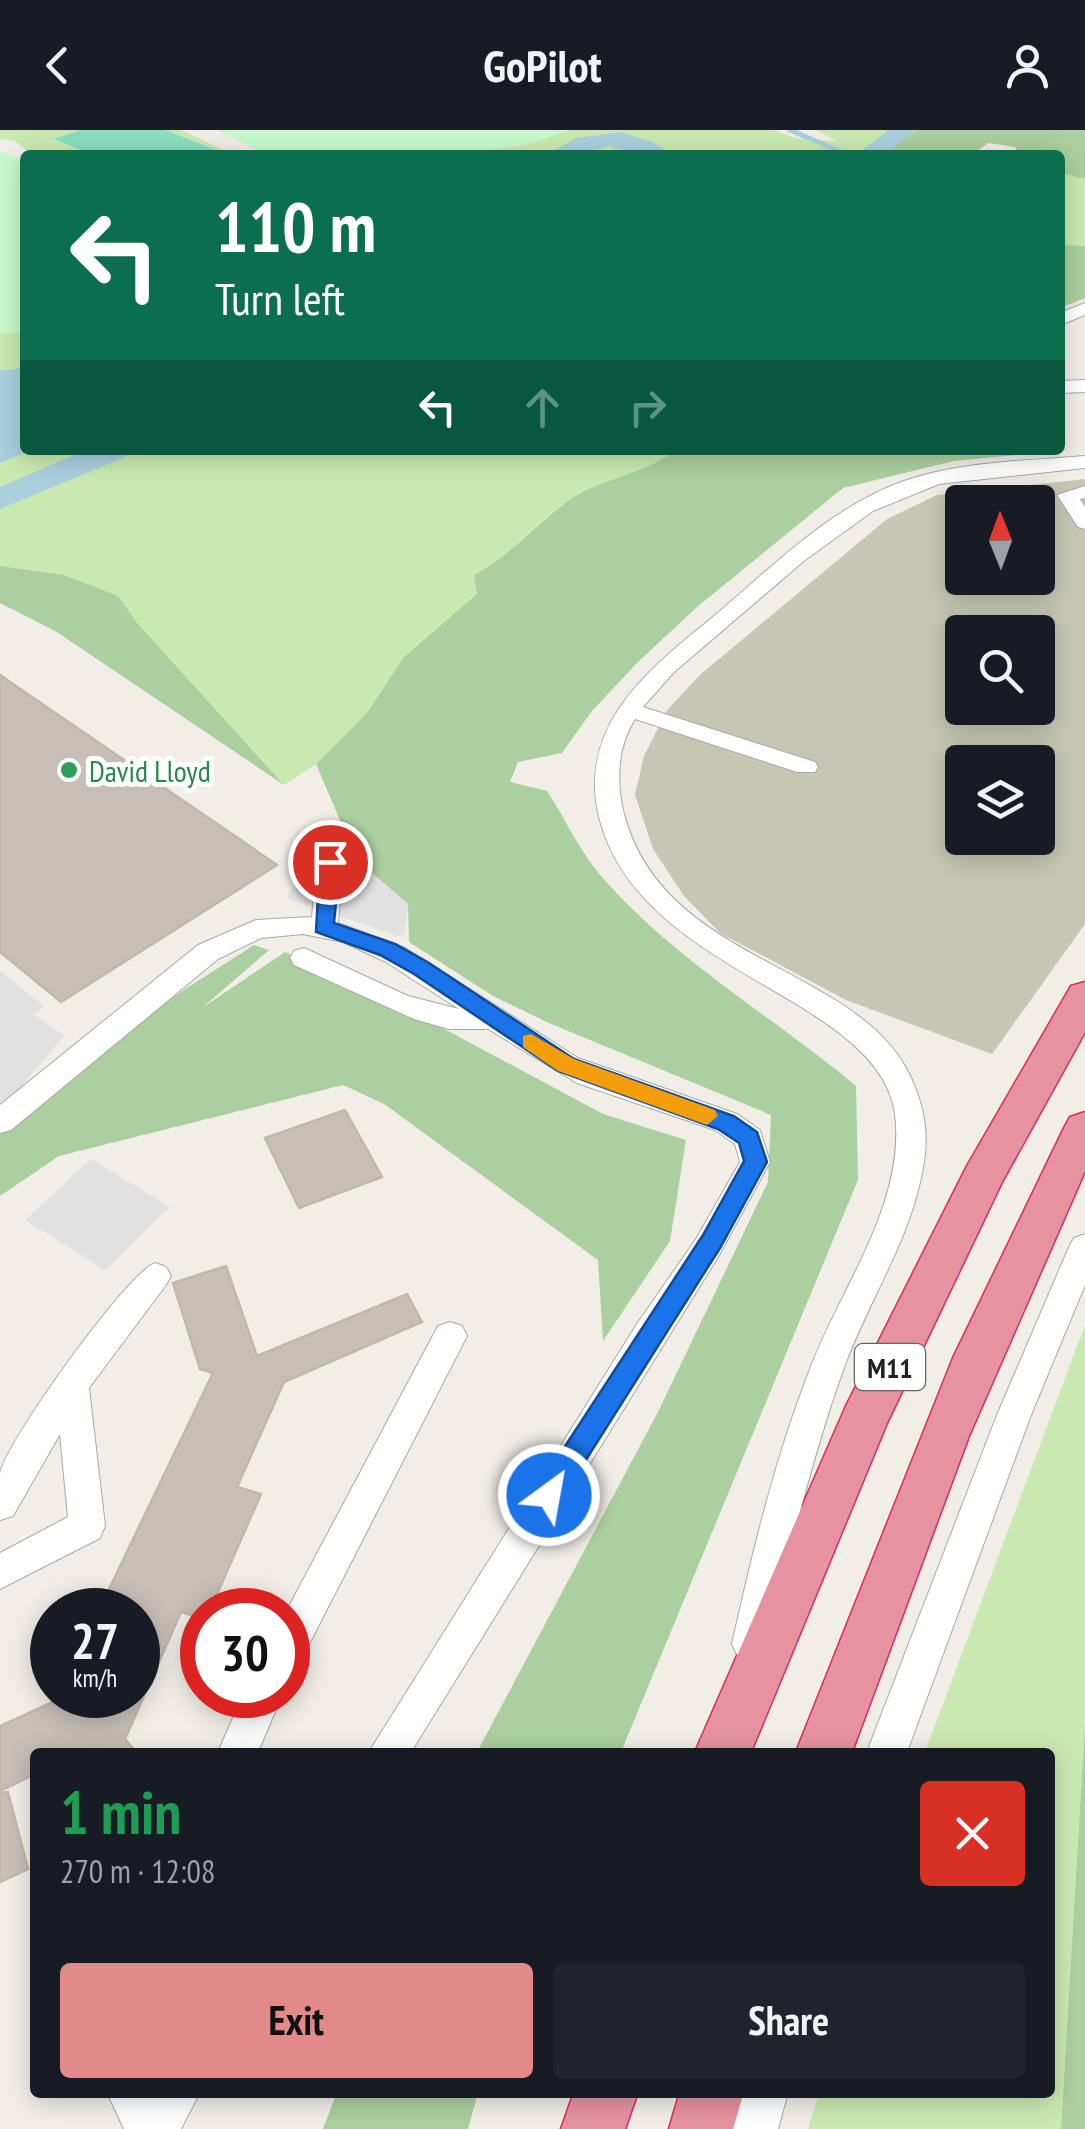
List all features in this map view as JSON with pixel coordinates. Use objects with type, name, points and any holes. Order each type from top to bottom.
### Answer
[{"type":"highway","name":"M11","points":[[730,1734],[880,1386],[982,1178],[1085,996]]},
{"type":"highway","name":"M11","points":[[825,1748],[941,1436],[1036,1223],[1085,1128]]},
{"type":"highway","points":[[593,2129],[604,2098]]},
{"type":"highway","points":[[701,2129],[710,2098]]},
{"type":"street","points":[[730,1734],[778,1523],[818,1398],[899,1204],[910,1111],[887,1061],[860,1034],[818,1002],[707,941],[658,898],[621,850],[605,790],[610,746],[630,710],[672,661],[834,530],[890,494],[941,479],[1078,458]]},
{"type":"street","points":[[1085,492],[1067,495],[1085,522]]},
{"type":"street","points":[[630,710],[806,767]]},
{"type":"street","points":[[324,927],[330,862]]},
{"type":"street","points":[[0,1122],[172,978],[238,932],[275,926],[324,927],[388,950],[566,1065],[726,1122],[749,1138],[755,1162],[707,1248],[648,1334],[391,1748]]},
{"type":"street","points":[[304,958],[435,1016],[476,1024],[495,1018]]},
{"type":"street","points":[[889,1748],[1014,1415],[1085,1247]]},
{"type":"street","points":[[0,1504],[106,1332],[154,1276]]},
{"type":"street","points":[[310,1605],[450,1336]]},
{"type":"street","points":[[0,1572],[87,1526],[72,1384]]},
{"type":"street","points":[[240,1748],[254,1718]]},
{"type":"street","points":[[133,2098],[152,2129],[174,2098]]},
{"type":"street","points":[[754,2129],[764,2098]]},
{"type":"shaded area","points":[[1085,479],[1085,924],[992,1054],[846,1000],[720,933],[684,896],[653,849],[635,795],[644,756],[668,709],[701,674],[887,519],[945,494],[945,595],[1055,595],[1055,485],[1030,485]]},
{"type":"shaded area","points":[[357,860],[408,904],[404,938],[286,898],[313,863]]},
{"type":"shaded area","points":[[0,971],[44,1006],[34,1015],[64,1035],[18,1091],[0,1103]]},
{"type":"shaded area","points":[[91,1159],[170,1207],[105,1270],[25,1220]]},
{"type":"green space","points":[[0,130],[181,130],[224,150],[27,150],[15,141],[0,139]]},
{"type":"green space","points":[[80,130],[165,130],[216,150],[80,150],[54,139]]},
{"type":"green space","points":[[216,130],[569,130],[524,145],[485,150],[257,150]]},
{"type":"green space","points":[[569,130],[773,130],[799,139],[837,141],[815,130],[917,130],[888,150],[485,150],[524,145]]},
{"type":"green space","points":[[917,130],[1085,130],[1085,179],[1065,174],[1065,150],[1017,150],[988,143],[979,150],[888,150]]},
{"type":"green space","points":[[0,151],[20,159],[20,333],[0,333]]},
{"type":"green space","points":[[1065,174],[1085,179],[1085,246],[1065,246]]},
{"type":"green space","points":[[1065,245],[1085,246],[1085,298],[1065,306]]},
{"type":"green space","points":[[0,333],[20,333],[20,368],[0,370]]},
{"type":"green space","points":[[20,455],[668,455],[575,497],[474,575],[477,594],[404,657],[367,713],[316,764],[284,785],[140,627],[0,567],[0,463]]},
{"type":"green space","points":[[1017,455],[954,461],[843,488],[697,607],[638,662],[592,711],[562,753],[518,762],[510,782],[547,791],[593,867],[629,906],[691,961],[856,1086],[858,1180],[623,1748],[479,1748],[658,1412],[768,1182],[771,1115],[549,1023],[493,996],[409,942],[408,904],[357,860],[316,764],[367,713],[404,657],[477,594],[474,575],[571,499],[663,458]]},
{"type":"green space","points":[[0,566],[64,575],[118,596],[137,623],[284,785],[57,632],[0,603]]},
{"type":"green space","points":[[254,945],[269,950],[202,1008],[285,952],[450,1032],[603,1114],[686,1140],[670,1241],[603,1341],[598,1260],[384,1104],[343,1085],[59,1156],[0,1196],[0,1108]]},
{"type":"green space","points":[[1085,1325],[1085,1723],[1061,2129],[808,2129],[817,2098],[1055,2098],[1055,1748],[926,1748]]},
{"type":"green space","points":[[1085,1723],[1085,2129],[1061,2129]]},
{"type":"green space","points":[[335,2098],[477,2098],[468,2129],[323,2129]]},
{"type":"water","points":[[20,368],[20,455],[0,463],[0,370]]},
{"type":"building","name":"David Lloyd","points":[[0,675],[277,865],[61,1002],[0,952]]},
{"type":"building","points":[[345,1110],[382,1177],[299,1208],[265,1138]]},
{"type":"building","points":[[226,1266],[257,1356],[407,1294],[422,1322],[284,1382],[237,1487],[261,1494],[220,1588],[180,1588],[180,1614],[160,1660],[160,1588],[110,1588],[213,1373],[200,1369],[173,1283]]},
{"type":"building","points":[[30,1712],[30,1718],[134,1718],[125,1739],[133,1748],[30,1748],[30,1776],[0,1791],[0,1726]]},
{"type":"building","points":[[8,1792],[28,1869],[0,1882],[0,1793]]},
{"type":"waterway","points":[[790,130],[836,150]]},
{"type":"waterway","points":[[875,150],[904,130]]},
{"type":"waterway","points":[[569,150],[608,138],[650,150]]},
{"type":"waterway","points":[[0,499],[102,455]]},
{"type":"slow traffic","points":[[531,1042],[566,1065],[707,1116]]},
{"type":"place","name":"David Lloyd","points":[[69,770]]},
{"type":"route","points":[[330,862],[324,927],[388,950],[422,968],[566,1065],[621,1088],[726,1122],[749,1138],[755,1162],[711,1242],[648,1334],[549,1495]]}]
